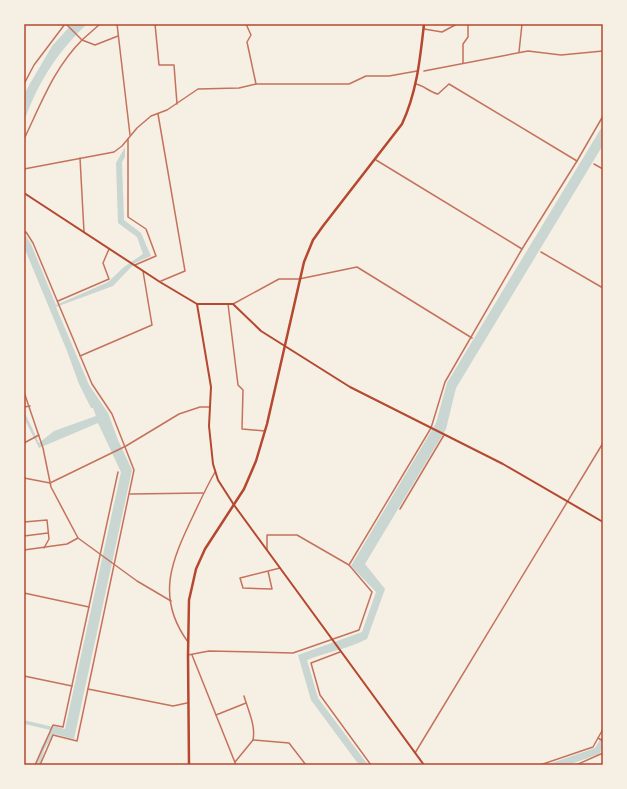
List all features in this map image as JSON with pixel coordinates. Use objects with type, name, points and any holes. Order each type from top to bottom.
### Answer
[{"type":"main road","points":[[189,765],[189,600],[196,569],[205,549],[244,489],[256,461],[265,431],[304,262],[314,240],[402,124],[408,111],[416,84],[424,24]]},
{"type":"main road","points":[[24,193],[160,282],[197,304],[233,304],[261,331],[284,347],[368,397],[503,464],[603,522]]},
{"type":"main road","points":[[197,304],[211,387],[209,426],[215,472],[234,505],[424,765]]},
{"type":"street","points":[[24,84],[42,54],[66,24],[82,40],[95,45],[118,36]]},
{"type":"street","points":[[24,139],[54,77],[70,52],[100,24]]},
{"type":"street","points":[[117,24],[131,136]]},
{"type":"street","points":[[155,24],[159,65],[174,65],[177,104]]},
{"type":"street","points":[[246,24],[251,35],[247,42],[256,84]]},
{"type":"street","points":[[424,29],[442,32],[457,24]]},
{"type":"street","points":[[463,64],[463,44],[468,37],[468,24]]},
{"type":"street","points":[[519,52],[522,24]]},
{"type":"street","points":[[424,71],[519,52],[535,51],[561,55],[603,51]]},
{"type":"street","points":[[24,169],[114,152],[122,146],[147,120],[177,104],[201,88],[239,88],[256,84],[349,84],[366,76],[389,76],[419,70]]},
{"type":"street","points":[[416,84],[423,86],[430,92],[438,94],[449,84],[577,161]]},
{"type":"street","points":[[158,114],[185,271],[160,282]]},
{"type":"street","points":[[349,565],[432,428],[445,382],[472,338],[522,249],[577,161],[603,116]]},
{"type":"street","points":[[128,139],[128,217],[146,229],[156,256],[135,265]]},
{"type":"street","points":[[80,158],[84,233]]},
{"type":"street","points":[[376,160],[522,249]]},
{"type":"street","points":[[594,164],[603,169]]},
{"type":"street","points":[[24,233],[26,232],[32,243],[92,384],[112,414],[134,470],[77,741],[54,735],[40,765]]},
{"type":"street","points":[[57,301],[108,279],[103,263],[109,249]]},
{"type":"street","points":[[542,252],[603,288]]},
{"type":"street","points":[[233,304],[279,279],[299,279],[357,267],[472,338]]},
{"type":"street","points":[[80,356],[152,325],[143,271]]},
{"type":"street","points":[[228,304],[238,386],[243,390],[242,429],[265,431]]},
{"type":"street","points":[[24,392],[39,435],[50,483],[78,538],[137,581],[171,602]]},
{"type":"street","points":[[24,407],[30,406]]},
{"type":"street","points":[[24,478],[50,483],[124,446],[179,414],[200,407],[209,407]]},
{"type":"street","points":[[24,443],[39,435]]},
{"type":"street","points":[[400,509],[443,435]]},
{"type":"street","points":[[415,753],[603,443]]},
{"type":"street","points":[[35,765],[53,725],[63,727],[118,472]]},
{"type":"street","points":[[188,643],[178,625],[171,602],[170,578],[173,561],[203,493],[215,472]]},
{"type":"street","points":[[130,494],[203,493]]},
{"type":"street","points":[[24,522],[46,519],[49,540],[44,548]]},
{"type":"street","points":[[24,536],[48,533]]},
{"type":"street","points":[[188,655],[209,651],[293,653],[358,630],[372,592],[349,565],[293,534],[267,535],[267,550]]},
{"type":"street","points":[[24,550],[67,544],[78,538]]},
{"type":"street","points":[[268,570],[272,589],[243,588],[240,578],[268,570],[280,568]]},
{"type":"street","points":[[24,593],[89,607]]},
{"type":"street","points":[[340,651],[311,663],[320,695],[371,765]]},
{"type":"street","points":[[192,655],[236,765]]},
{"type":"street","points":[[24,676],[72,686]]},
{"type":"street","points":[[88,689],[173,706],[188,703]]},
{"type":"street","points":[[235,762],[253,740],[253,726],[244,696]]},
{"type":"street","points":[[216,714],[246,703]]},
{"type":"street","points":[[540,765],[593,747],[603,729]]},
{"type":"street","points":[[597,738],[603,741]]},
{"type":"street","points":[[253,740],[289,743],[306,765]]},
{"type":"street","points":[[576,765],[603,753]]},
{"type":"shaded area","points":[[72,24],[87,24],[66,46],[49,69],[35,95],[24,122],[24,94],[52,46]]},
{"type":"shaded area","points":[[603,125],[603,145],[456,388],[446,429],[365,564],[385,589],[367,639],[307,660],[318,698],[368,765],[359,765],[311,700],[298,655],[362,632],[376,592],[351,566],[436,423],[447,383]]},
{"type":"shaded area","points":[[125,147],[125,157],[122,162],[124,220],[141,233],[151,256],[135,263],[113,286],[56,307],[89,385],[108,413],[118,440],[132,470],[74,739],[50,733],[53,726],[65,729],[121,472],[98,423],[39,448],[24,418],[24,411],[39,443],[54,431],[96,416],[79,384],[24,247],[24,233],[31,244],[56,305],[108,282],[124,267],[143,254],[137,237],[118,223],[116,163]]},
{"type":"shaded area","points":[[603,735],[603,748],[599,754],[568,765],[546,765],[595,748]]},
{"type":"waterway","points":[[24,722],[54,729]]},
{"type":"waterway","points":[[38,765],[43,748],[54,730]]}]
